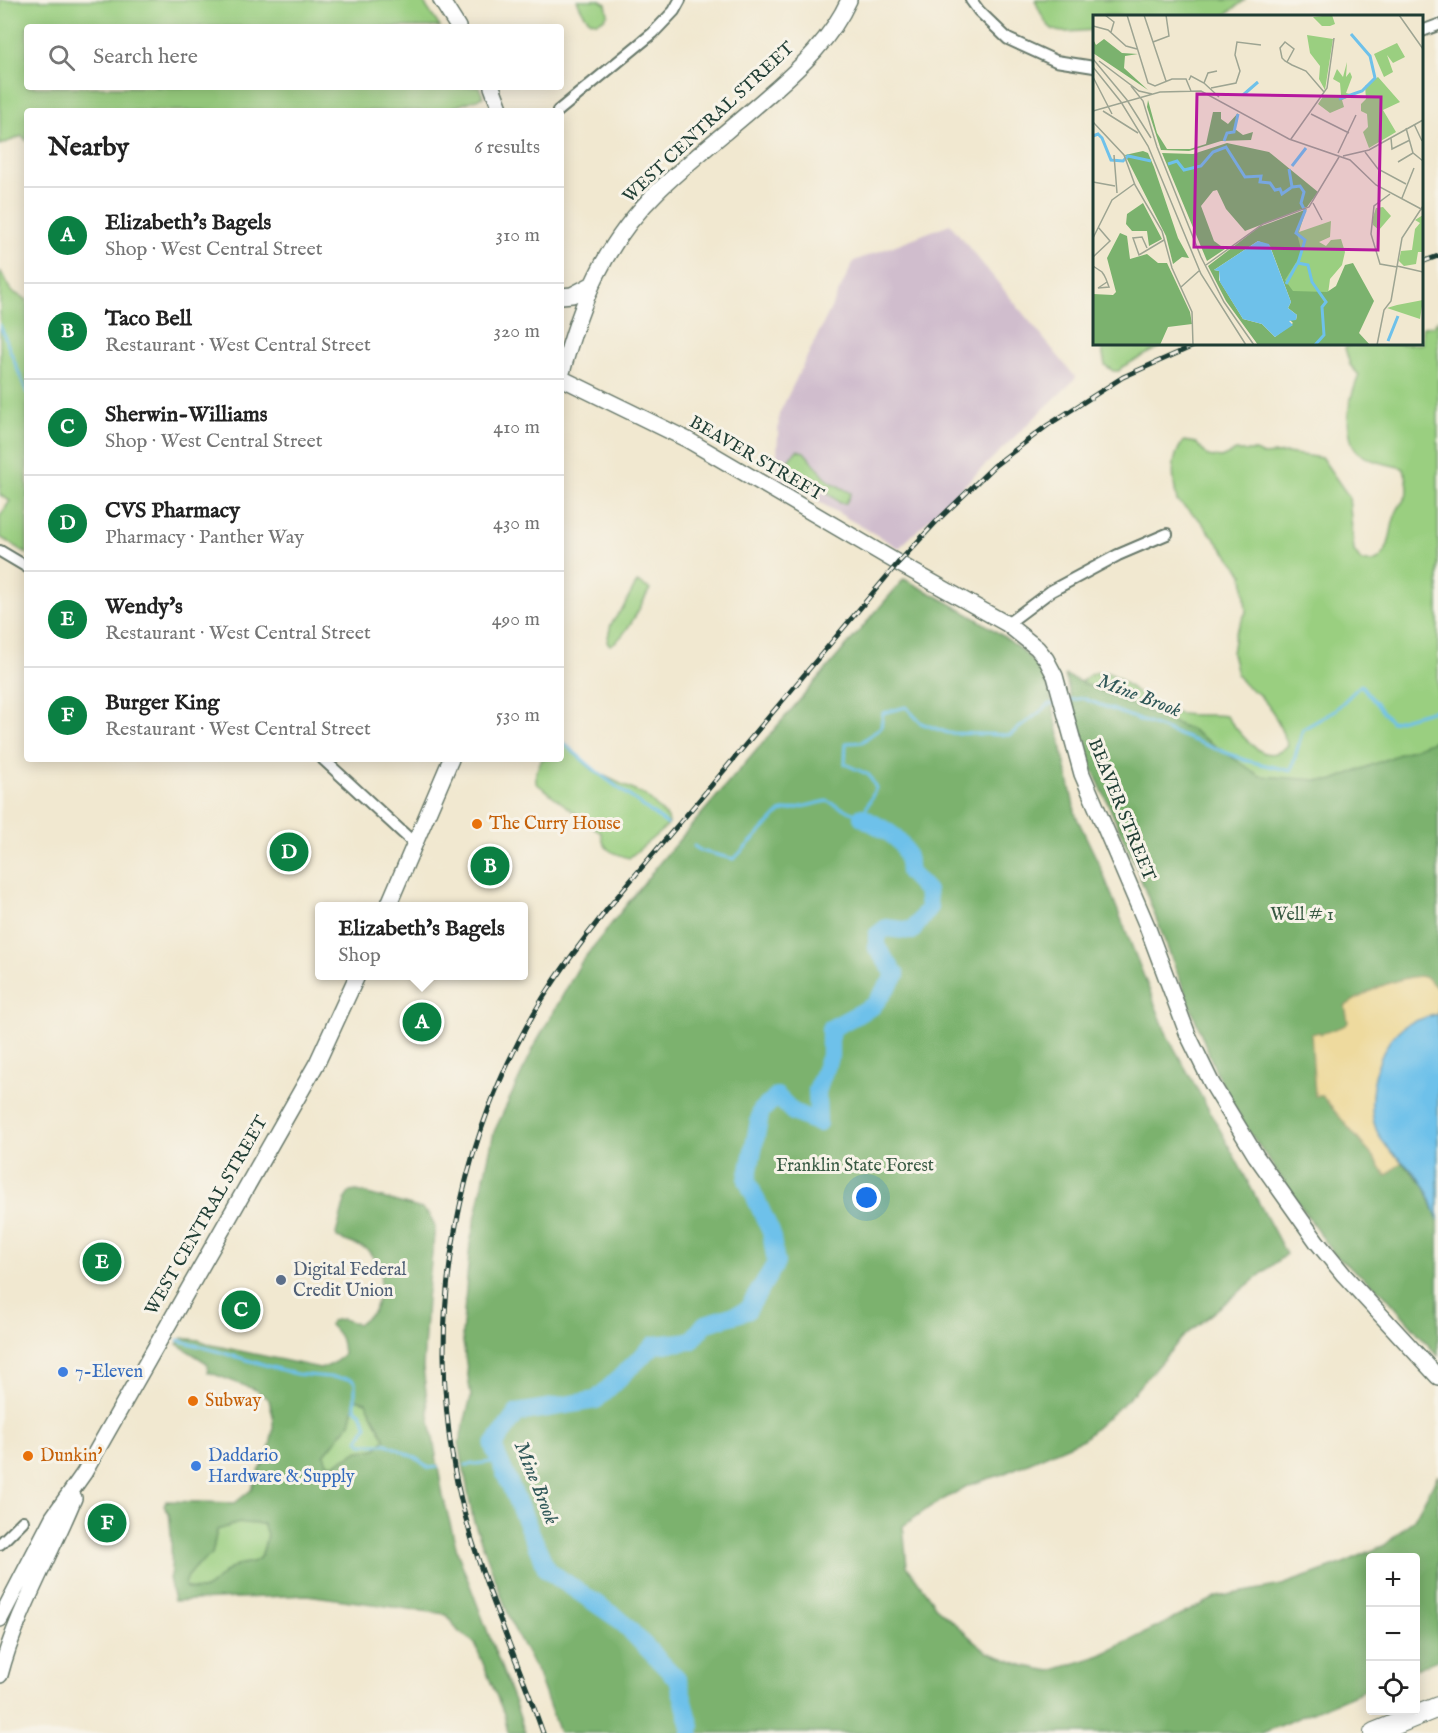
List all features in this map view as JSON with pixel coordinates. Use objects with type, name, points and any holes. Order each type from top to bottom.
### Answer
[{"type":"highway","points":[[1374,1733],[1438,1707]]},
{"type":"main road","points":[[441,0],[457,24]]},
{"type":"main road","name":"WEST CENTRAL STREET","points":[[564,366],[577,318],[591,285],[611,248],[637,214],[674,177],[792,75],[831,33],[849,0]]},
{"type":"main road","points":[[493,90],[500,108]]},
{"type":"main road","points":[[564,296],[572,295],[591,285]]},
{"type":"main road","name":"BEAVER STREET","points":[[564,379],[688,441],[1007,624],[1034,645],[1046,659],[1055,676],[1082,774],[1147,926],[1188,1035],[1211,1082],[1256,1156],[1317,1242],[1344,1275],[1438,1377]]},
{"type":"main road","points":[[390,902],[450,762]]},
{"type":"main road","name":"WEST CENTRAL STREET","points":[[0,1618],[53,1517],[84,1473],[317,1063],[355,980]]},
{"type":"main road","name":"WEST CENTRAL STREET","points":[[0,1675],[5,1656],[26,1604],[84,1473]]},
{"type":"street","points":[[562,108],[652,33],[674,11],[680,0]]},
{"type":"street","points":[[971,0],[1008,39],[1056,61],[1093,67]]},
{"type":"street","points":[[1423,31],[1438,25]]},
{"type":"street","points":[[1007,624],[1051,591],[1118,555],[1167,534]]},
{"type":"street","points":[[0,550],[24,565]]},
{"type":"street","points":[[326,762],[415,844]]},
{"type":"street","points":[[0,1544],[23,1521]]},
{"type":"shaded area","points":[[950,224],[1076,378],[899,548],[776,477],[779,414],[854,261]]},
{"type":"green space","points":[[0,0],[422,0],[438,24],[24,24],[24,90],[480,90],[483,97],[451,108],[24,108],[24,138],[22,136],[0,145]]},
{"type":"green space","points":[[577,0],[599,0],[606,4],[608,14],[598,22],[593,22],[585,16]]},
{"type":"green space","points":[[1035,0],[1245,0],[1225,15],[1093,15],[1093,30],[1056,31],[1045,22]]},
{"type":"green space","points":[[0,270],[11,291],[24,298],[24,552],[0,537],[0,516],[10,501],[0,495]]},
{"type":"green space","points":[[1438,320],[1438,736],[1424,750],[1320,812],[1078,685],[1093,673],[1107,672],[1170,711],[1226,716],[1246,740],[1262,752],[1270,754],[1279,752],[1288,745],[1267,704],[1237,675],[1232,653],[1235,634],[1246,612],[1243,574],[1199,519],[1177,501],[1174,478],[1176,455],[1184,441],[1196,443],[1208,456],[1221,458],[1236,451],[1255,451],[1263,455],[1287,453],[1322,458],[1349,497],[1354,551],[1361,561],[1378,560],[1385,551],[1398,508],[1407,494],[1407,482],[1403,468],[1368,458],[1358,452],[1352,444],[1349,411],[1351,397],[1359,375],[1350,365],[1345,348],[1350,345],[1423,345],[1423,327],[1433,326]]},
{"type":"green space","points":[[1101,345],[1164,345],[1122,367],[1119,371],[1113,371],[1105,365]]},
{"type":"green space","points":[[797,450],[804,452],[829,481],[851,493],[846,503],[840,503],[825,490],[788,472],[785,464]]},
{"type":"green space","name":"Franklin State Forest","points":[[904,579],[981,622],[1020,649],[1034,663],[1044,676],[1050,693],[1076,816],[1100,866],[1168,1037],[1286,1254],[1183,1337],[1127,1400],[1083,1439],[1003,1474],[969,1485],[930,1507],[903,1526],[907,1566],[937,1608],[987,1652],[1025,1666],[1051,1671],[1101,1655],[1217,1597],[1282,1585],[1366,1553],[1366,1690],[1262,1733],[559,1733],[538,1674],[513,1627],[473,1519],[459,1442],[471,1397],[462,1335],[470,1243],[494,1132],[536,1043],[582,961],[661,861]]},
{"type":"green space","points":[[637,582],[650,589],[622,636],[610,645],[607,642],[611,624]]},
{"type":"green space","name":"Well # 1","points":[[1065,675],[1192,730],[1260,776],[1331,781],[1438,739],[1438,1014],[1416,1021],[1387,1147],[1424,1185],[1438,1220],[1438,1356],[1384,1294],[1334,1254],[1244,1124],[1216,1072],[1136,867],[1081,741]]},
{"type":"green space","points":[[564,744],[594,771],[646,796],[668,818],[669,823],[629,858],[618,855],[607,848],[601,833],[536,783],[536,772],[541,762],[564,762]]},
{"type":"green space","points":[[357,1191],[422,1209],[430,1215],[435,1227],[427,1299],[423,1367],[443,1496],[458,1554],[525,1733],[508,1733],[504,1714],[475,1644],[458,1631],[445,1614],[307,1595],[174,1601],[169,1578],[171,1537],[169,1514],[164,1506],[166,1501],[235,1503],[251,1490],[268,1456],[273,1430],[273,1416],[269,1400],[256,1390],[208,1372],[207,1363],[177,1344],[182,1338],[199,1340],[212,1345],[320,1368],[338,1360],[343,1355],[342,1345],[339,1335],[330,1325],[331,1321],[342,1319],[358,1324],[374,1311],[380,1290],[381,1268],[367,1249],[337,1238],[336,1234],[346,1197],[350,1192]],"holes":[[[356,1399],[366,1402],[385,1439],[376,1449],[359,1451],[335,1464],[327,1463],[324,1455],[350,1423]],[[239,1523],[263,1524],[267,1534],[260,1557],[255,1561],[233,1567],[207,1588],[194,1590],[185,1587],[191,1572],[212,1554],[217,1530]]]},
{"type":"green space","points":[[356,1399],[366,1402],[385,1439],[376,1449],[359,1452],[335,1464],[327,1463],[324,1455],[350,1423]]},
{"type":"green space","name":"Franklin State Forest","points":[[1438,1475],[1438,1660],[1420,1667],[1420,1553],[1366,1553],[1385,1545],[1414,1519]]},
{"type":"green space","points":[[239,1523],[263,1524],[267,1534],[260,1557],[255,1561],[233,1567],[207,1588],[201,1590],[185,1586],[191,1572],[212,1554],[217,1530]]},
{"type":"sand","points":[[1419,976],[1427,978],[1438,989],[1438,1014],[1416,1021],[1382,1057],[1372,1095],[1376,1129],[1387,1147],[1402,1162],[1386,1176],[1378,1163],[1322,1096],[1315,1096],[1311,1034],[1319,1032],[1321,1034],[1346,1025],[1348,1022],[1345,1006],[1362,995],[1389,983]]},
{"type":"water","points":[[1438,1014],[1438,1220],[1424,1185],[1380,1138],[1373,1117],[1372,1103],[1380,1060],[1394,1036],[1411,1022]]},
{"type":"waterway","points":[[0,325],[24,385]]},
{"type":"waterway","name":"Mine Brook","points":[[1067,701],[1082,698],[1248,761],[1291,771],[1303,729],[1333,712],[1361,685],[1391,722],[1438,709]]},
{"type":"waterway","name":"Mine Brook","points":[[694,846],[701,851],[734,859],[780,812],[827,801],[862,817],[876,788],[869,775],[845,764],[846,743],[862,742],[881,727],[883,713],[906,707],[921,723],[948,733],[1010,735],[1050,704],[1058,703]]},
{"type":"waterway","points":[[564,744],[597,772],[667,824]]},
{"type":"waterway","name":"Mine Brook","points":[[690,1733],[691,1727],[678,1680],[620,1620],[547,1570],[493,1446],[517,1413],[596,1400],[654,1345],[691,1341],[705,1324],[747,1311],[776,1263],[771,1232],[747,1180],[761,1111],[777,1096],[793,1112],[818,1123],[817,1090],[830,1056],[830,1029],[873,1006],[896,975],[877,948],[877,935],[886,928],[912,931],[929,908],[927,891],[909,872],[908,860],[901,843],[888,832],[862,817]]},
{"type":"waterway","points":[[178,1340],[296,1374],[351,1379],[355,1382],[355,1408],[361,1413],[367,1426],[358,1440],[362,1444],[387,1444],[416,1458],[429,1468],[438,1467]]},
{"type":"waterway","points":[[466,1465],[500,1461]]},
{"type":"railway","points":[[1423,262],[1438,256]]},
{"type":"railway","points":[[543,1733],[493,1602],[471,1536],[454,1467],[446,1407],[444,1346],[447,1285],[456,1225],[470,1165],[489,1107],[514,1051],[543,998],[598,921],[898,563],[936,522],[994,466],[1048,425],[1123,377],[1196,345]]},
{"type":"place","name":"The Curry House","points":[[477,824]]},
{"type":"place","name":"CVS Pharmacy","points":[[289,852]]},
{"type":"place","name":"Taco Bell","points":[[490,866]]},
{"type":"place","name":"Elizabeth's Bagels","points":[[422,1022]]},
{"type":"place","name":"Wendy's","points":[[102,1262]]},
{"type":"place","name":"Digital Federal Credit Union","points":[[281,1280]]},
{"type":"place","name":"Sherwin-Williams","points":[[241,1310]]},
{"type":"place","name":"7-Eleven","points":[[63,1372]]},
{"type":"place","name":"Subway","points":[[193,1401]]},
{"type":"place","name":"Dunkin'","points":[[28,1456]]},
{"type":"place","name":"Daddario Hardware & Supply","points":[[196,1466]]},
{"type":"place","name":"Burger King","points":[[107,1523]]}]
